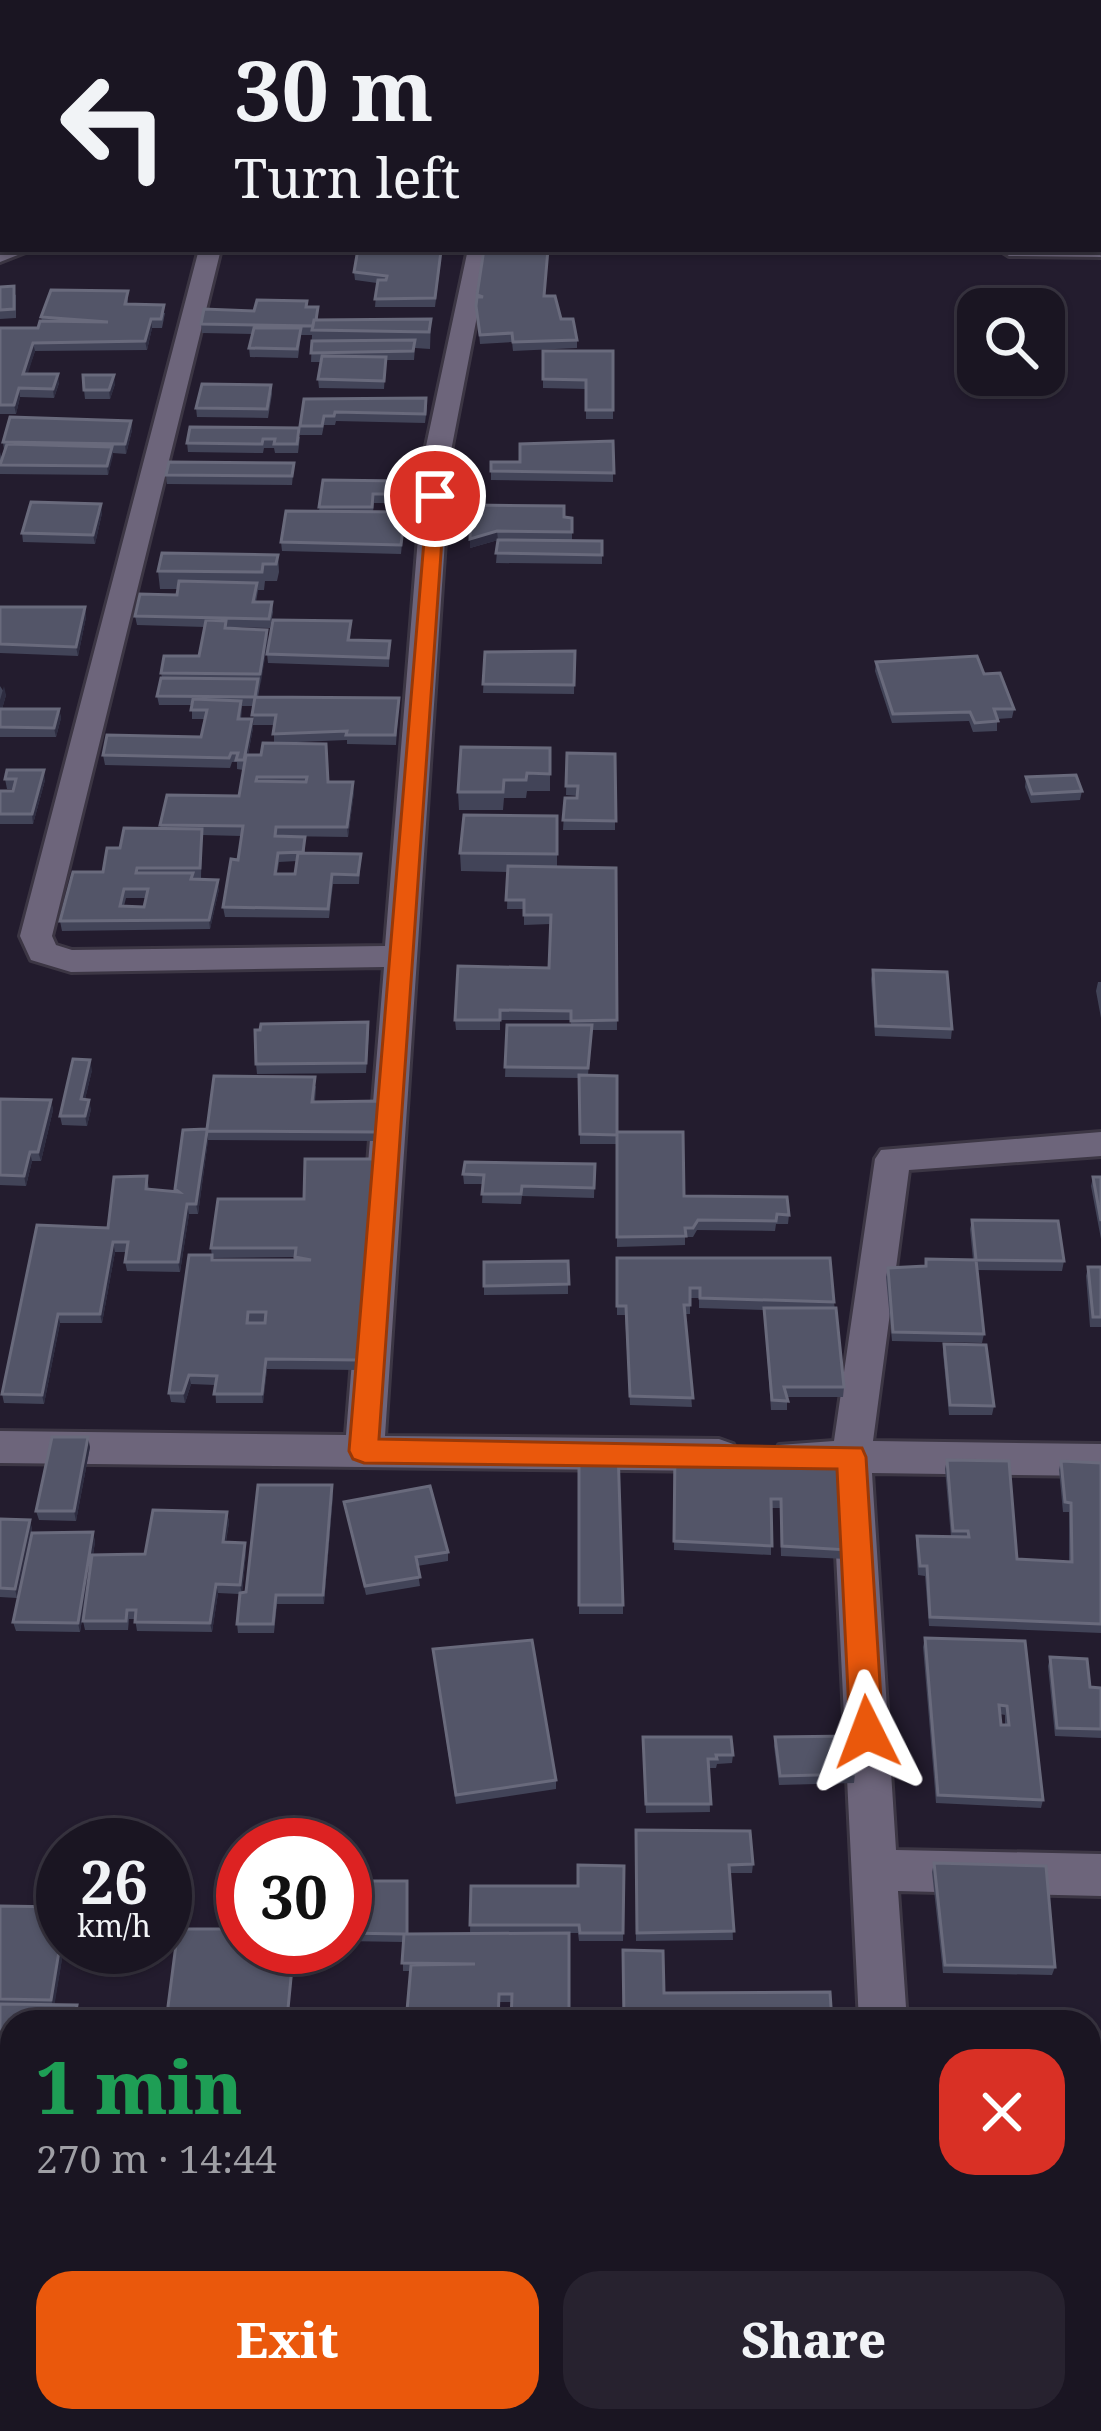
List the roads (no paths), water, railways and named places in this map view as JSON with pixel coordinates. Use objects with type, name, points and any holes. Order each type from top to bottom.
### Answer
[{"type":"street","points":[[209,252],[36,936],[42,952],[71,961],[401,956]]},
{"type":"street","points":[[364,1451],[438,451],[478,252]]},
{"type":"street","points":[[882,2010],[851,1457],[893,1159],[1101,1144]]},
{"type":"street","points":[[0,1447],[1101,1460]]},
{"type":"street","points":[[875,1870],[1101,1875]]}]
